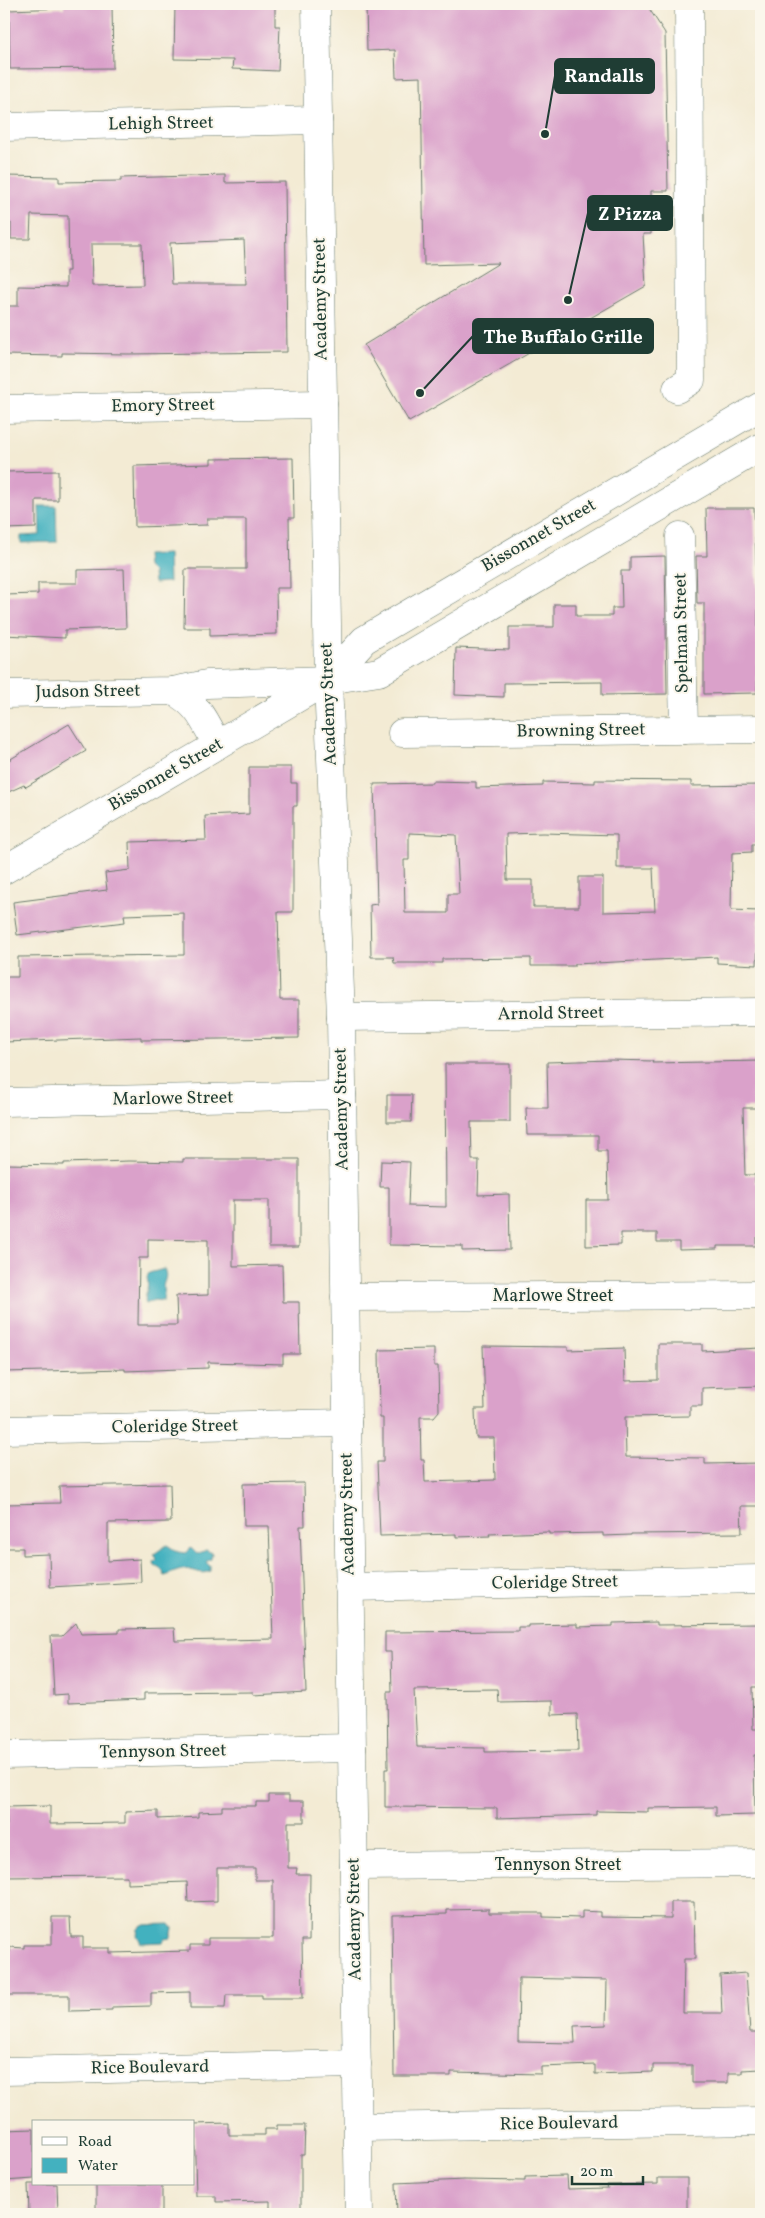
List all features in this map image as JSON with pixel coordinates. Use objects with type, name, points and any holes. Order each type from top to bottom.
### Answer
[{"type":"street","name":"Academy Street","points":[[316,4],[328,680],[341,1016],[359,2214]]},
{"type":"street","points":[[677,389],[691,380],[689,4]]},
{"type":"street","name":"Lehigh Street","points":[[4,127],[318,120]]},
{"type":"street","name":"Emory Street","points":[[4,409],[323,404]]},
{"type":"street","name":"Bissonnet Street","points":[[4,870],[328,680],[364,640],[761,406]]},
{"type":"street","name":"Bissonnet Street","points":[[328,680],[379,672],[761,447]]},
{"type":"street","name":"Spelman Street","points":[[680,536],[684,730]]},
{"type":"street","name":"Judson Street","points":[[4,694],[173,691],[207,684],[328,680]]},
{"type":"street","points":[[173,691],[188,699],[200,712],[217,745]]},
{"type":"street","name":"Browning Street","points":[[402,734],[761,729]]},
{"type":"street","name":"Arnold Street","points":[[341,1016],[761,1012]]},
{"type":"street","name":"Marlowe Street","points":[[4,1102],[342,1095]]},
{"type":"street","name":"Marlowe Street","points":[[345,1297],[761,1295]]},
{"type":"street","name":"Coleridge Street","points":[[4,1430],[347,1423]]},
{"type":"street","name":"Coleridge Street","points":[[349,1587],[761,1579]]},
{"type":"street","name":"Tennyson Street","points":[[4,1755],[352,1748]]},
{"type":"street","name":"Tennyson Street","points":[[354,1866],[761,1863]]},
{"type":"street","name":"Rice Boulevard","points":[[4,2071],[357,2064]]},
{"type":"street","name":"Rice Boulevard","points":[[358,2127],[761,2121]]},
{"type":"water","points":[[39,506],[56,506],[57,542],[21,543],[21,536],[40,535]]},
{"type":"water","points":[[168,554],[169,582],[154,583],[153,573],[147,567],[146,555]]},
{"type":"water","points":[[164,1269],[166,1276],[163,1287],[164,1301],[154,1300],[146,1304],[147,1277],[149,1273]]},
{"type":"water","points":[[167,1545],[178,1552],[186,1553],[191,1548],[197,1554],[206,1550],[212,1553],[211,1559],[206,1562],[210,1566],[210,1571],[202,1573],[184,1570],[165,1576],[162,1570],[155,1566],[154,1562],[157,1559],[154,1554]]},
{"type":"water","points":[[170,1924],[173,1928],[171,1938],[165,1939],[163,1942],[141,1943],[137,1935],[138,1929],[142,1925]]},
{"type":"building","points":[[64,4],[112,4],[113,68],[10,69],[9,10],[64,8]]},
{"type":"building","points":[[175,4],[275,4],[275,26],[280,26],[278,71],[232,69],[233,60],[174,59]]},
{"type":"building","points":[[366,4],[646,4],[665,33],[668,191],[651,191],[651,234],[643,234],[646,286],[409,422],[364,345],[499,263],[424,265],[421,77],[396,78],[395,50],[367,51]]},
{"type":"building","points":[[225,175],[225,183],[285,182],[287,352],[62,353],[62,356],[4,355],[4,306],[18,306],[18,286],[66,287],[66,271],[69,271],[68,216],[31,215],[30,239],[11,239],[11,223],[4,223],[4,176],[59,177],[59,182],[121,181],[121,178]],"holes":[[[244,240],[246,284],[172,284],[170,243]],[[91,244],[142,244],[143,285],[92,286]]]},
{"type":"building","points":[[293,458],[294,518],[289,518],[290,588],[276,588],[277,634],[210,636],[210,628],[184,628],[185,569],[246,569],[246,519],[207,519],[207,525],[135,527],[134,466],[211,464],[211,459]]},
{"type":"building","points":[[58,471],[58,500],[36,500],[36,528],[4,529],[4,472]]},
{"type":"building","points":[[706,508],[754,508],[758,605],[757,693],[704,694],[704,603],[697,603],[696,556],[707,556]]},
{"type":"building","points":[[665,556],[667,694],[602,695],[602,682],[504,683],[504,697],[455,695],[456,648],[509,650],[509,627],[554,627],[554,604],[576,604],[576,616],[612,616],[612,608],[622,608],[621,571],[630,571],[630,557]]},
{"type":"building","points":[[124,569],[126,628],[65,630],[65,638],[4,635],[4,595],[38,594],[38,583],[77,583],[77,570]]},
{"type":"building","points":[[69,724],[86,751],[26,787],[24,785],[4,794],[4,763]]},
{"type":"building","points":[[249,767],[291,767],[291,783],[297,783],[297,806],[293,806],[293,912],[278,912],[280,1000],[299,1000],[299,1038],[141,1040],[141,1037],[4,1042],[4,977],[18,977],[18,957],[184,955],[184,913],[124,915],[125,922],[17,935],[13,902],[107,890],[105,873],[130,870],[129,842],[206,840],[205,816],[249,814]]},
{"type":"building","points":[[595,780],[691,781],[691,786],[761,785],[761,844],[752,844],[752,852],[732,853],[731,910],[759,911],[757,965],[717,963],[717,957],[575,964],[575,966],[531,966],[531,958],[442,959],[442,963],[394,963],[393,957],[371,957],[370,905],[377,904],[374,784],[432,783],[432,781],[476,782],[476,788],[543,786],[543,782],[595,783]],"holes":[[[409,833],[456,835],[459,894],[448,894],[448,913],[405,913],[404,860],[409,860]],[[506,834],[617,835],[617,868],[653,868],[655,911],[603,912],[603,877],[579,877],[579,907],[533,907],[533,880],[507,880]]]},
{"type":"building","points":[[653,1061],[652,1063],[761,1061],[761,1108],[743,1108],[745,1175],[755,1175],[755,1183],[761,1183],[761,1238],[756,1238],[756,1246],[717,1246],[717,1249],[679,1250],[679,1242],[657,1242],[657,1233],[621,1233],[621,1245],[586,1246],[586,1200],[608,1200],[607,1151],[598,1151],[598,1135],[527,1135],[526,1108],[548,1108],[547,1062]]},
{"type":"building","points":[[445,1064],[510,1064],[510,1122],[471,1122],[472,1160],[479,1160],[478,1195],[509,1194],[510,1250],[462,1251],[462,1246],[389,1245],[389,1187],[380,1187],[381,1161],[410,1162],[408,1206],[446,1207]]},
{"type":"building","points":[[387,1095],[412,1095],[411,1122],[387,1122]]},
{"type":"building","points":[[183,1159],[299,1159],[299,1247],[269,1247],[269,1200],[233,1200],[233,1266],[282,1265],[283,1302],[299,1302],[300,1354],[283,1354],[283,1364],[208,1362],[208,1368],[4,1372],[4,1164],[64,1165],[64,1163],[129,1161],[183,1162]],"holes":[[[148,1239],[208,1240],[208,1295],[176,1296],[177,1325],[138,1325],[139,1258],[148,1258]]]},
{"type":"building","points":[[658,1344],[702,1344],[702,1351],[760,1348],[761,1386],[702,1388],[702,1406],[690,1406],[690,1416],[625,1417],[626,1457],[705,1458],[705,1464],[761,1463],[761,1506],[741,1506],[742,1533],[603,1536],[603,1533],[549,1534],[549,1532],[456,1537],[456,1534],[380,1536],[377,1462],[383,1462],[383,1418],[380,1418],[379,1350],[434,1349],[434,1366],[438,1366],[439,1411],[434,1417],[420,1417],[421,1460],[424,1460],[425,1482],[495,1480],[494,1438],[476,1438],[475,1409],[485,1409],[483,1346],[568,1347],[568,1350],[624,1348],[625,1381],[658,1380]]},
{"type":"building","points":[[304,1483],[305,1526],[300,1526],[306,1692],[253,1695],[253,1692],[144,1693],[144,1700],[68,1703],[68,1694],[54,1695],[51,1636],[62,1636],[76,1623],[81,1634],[119,1633],[119,1629],[174,1628],[175,1641],[273,1639],[269,1526],[244,1526],[243,1484]]},
{"type":"building","points":[[170,1484],[171,1522],[108,1523],[108,1561],[140,1559],[141,1582],[50,1587],[49,1554],[23,1555],[23,1548],[4,1548],[4,1504],[60,1503],[59,1486]]},
{"type":"building","points":[[657,1622],[657,1625],[761,1624],[761,1687],[752,1687],[753,1729],[761,1729],[761,1755],[754,1755],[755,1815],[716,1816],[716,1807],[648,1808],[648,1812],[596,1811],[596,1815],[497,1818],[497,1808],[385,1807],[385,1769],[388,1769],[387,1692],[392,1692],[391,1652],[385,1652],[385,1632],[518,1631],[518,1627],[528,1627],[528,1625],[577,1624],[577,1627],[613,1626],[613,1623]],"holes":[[[497,1689],[498,1702],[552,1701],[552,1715],[577,1714],[578,1751],[485,1752],[485,1748],[417,1747],[414,1690]]]},
{"type":"building","points":[[269,1795],[289,1795],[289,1801],[304,1801],[304,1822],[288,1822],[288,1868],[297,1868],[296,1874],[310,1874],[309,1940],[302,1940],[303,1998],[262,1998],[262,1995],[226,1995],[225,2008],[190,2008],[190,1992],[151,1993],[151,2006],[112,2007],[112,2010],[69,2011],[69,1995],[4,1995],[4,1952],[10,1952],[10,1947],[24,1948],[24,1945],[52,1945],[52,1917],[70,1917],[71,1937],[83,1937],[83,1948],[110,1948],[110,1953],[190,1951],[190,1945],[208,1945],[208,1938],[273,1938],[273,1880],[255,1880],[255,1868],[217,1868],[217,1901],[188,1902],[187,1882],[127,1884],[127,1876],[4,1877],[4,1825],[7,1825],[6,1807],[50,1806],[50,1824],[125,1823],[125,1812],[158,1811],[158,1819],[198,1817],[198,1812],[222,1811],[222,1806],[256,1806],[256,1802],[269,1802]]},
{"type":"building","points":[[671,1902],[694,1902],[695,1959],[684,1959],[683,2013],[722,2013],[720,1975],[746,1973],[750,2032],[761,2032],[761,2069],[742,2070],[742,2073],[728,2073],[728,2083],[692,2083],[692,2065],[653,2065],[653,2072],[595,2074],[595,2065],[541,2067],[541,2074],[451,2072],[451,2076],[394,2076],[392,1915],[447,1914],[447,1910],[489,1909],[489,1913],[543,1913],[543,1917],[582,1918],[582,1911],[600,1912],[600,1917],[671,1918]],"holes":[[[519,1978],[607,1980],[606,2025],[574,2026],[575,2043],[518,2042]]]},
{"type":"building","points":[[229,2123],[229,2135],[265,2135],[265,2129],[277,2129],[277,2125],[305,2125],[304,2154],[301,2154],[301,2210],[270,2209],[270,2201],[216,2202],[216,2196],[196,2196],[195,2124]]},
{"type":"building","points":[[32,2129],[32,2179],[4,2181],[4,2130]]},
{"type":"building","points":[[567,2176],[568,2189],[608,2188],[607,2185],[658,2184],[658,2178],[687,2178],[687,2214],[397,2214],[396,2183],[464,2180],[525,2181],[525,2177]]},
{"type":"building","points":[[28,2184],[32,2184],[32,2186],[57,2186],[58,2214],[29,2214]]},
{"type":"building","points":[[96,2186],[162,2186],[162,2214],[96,2214]]},
{"type":"place","name":"Randalls","points":[[545,134]]},
{"type":"place","name":"Z Pizza","points":[[568,300]]},
{"type":"place","name":"The Buffalo Grille","points":[[420,393]]}]
